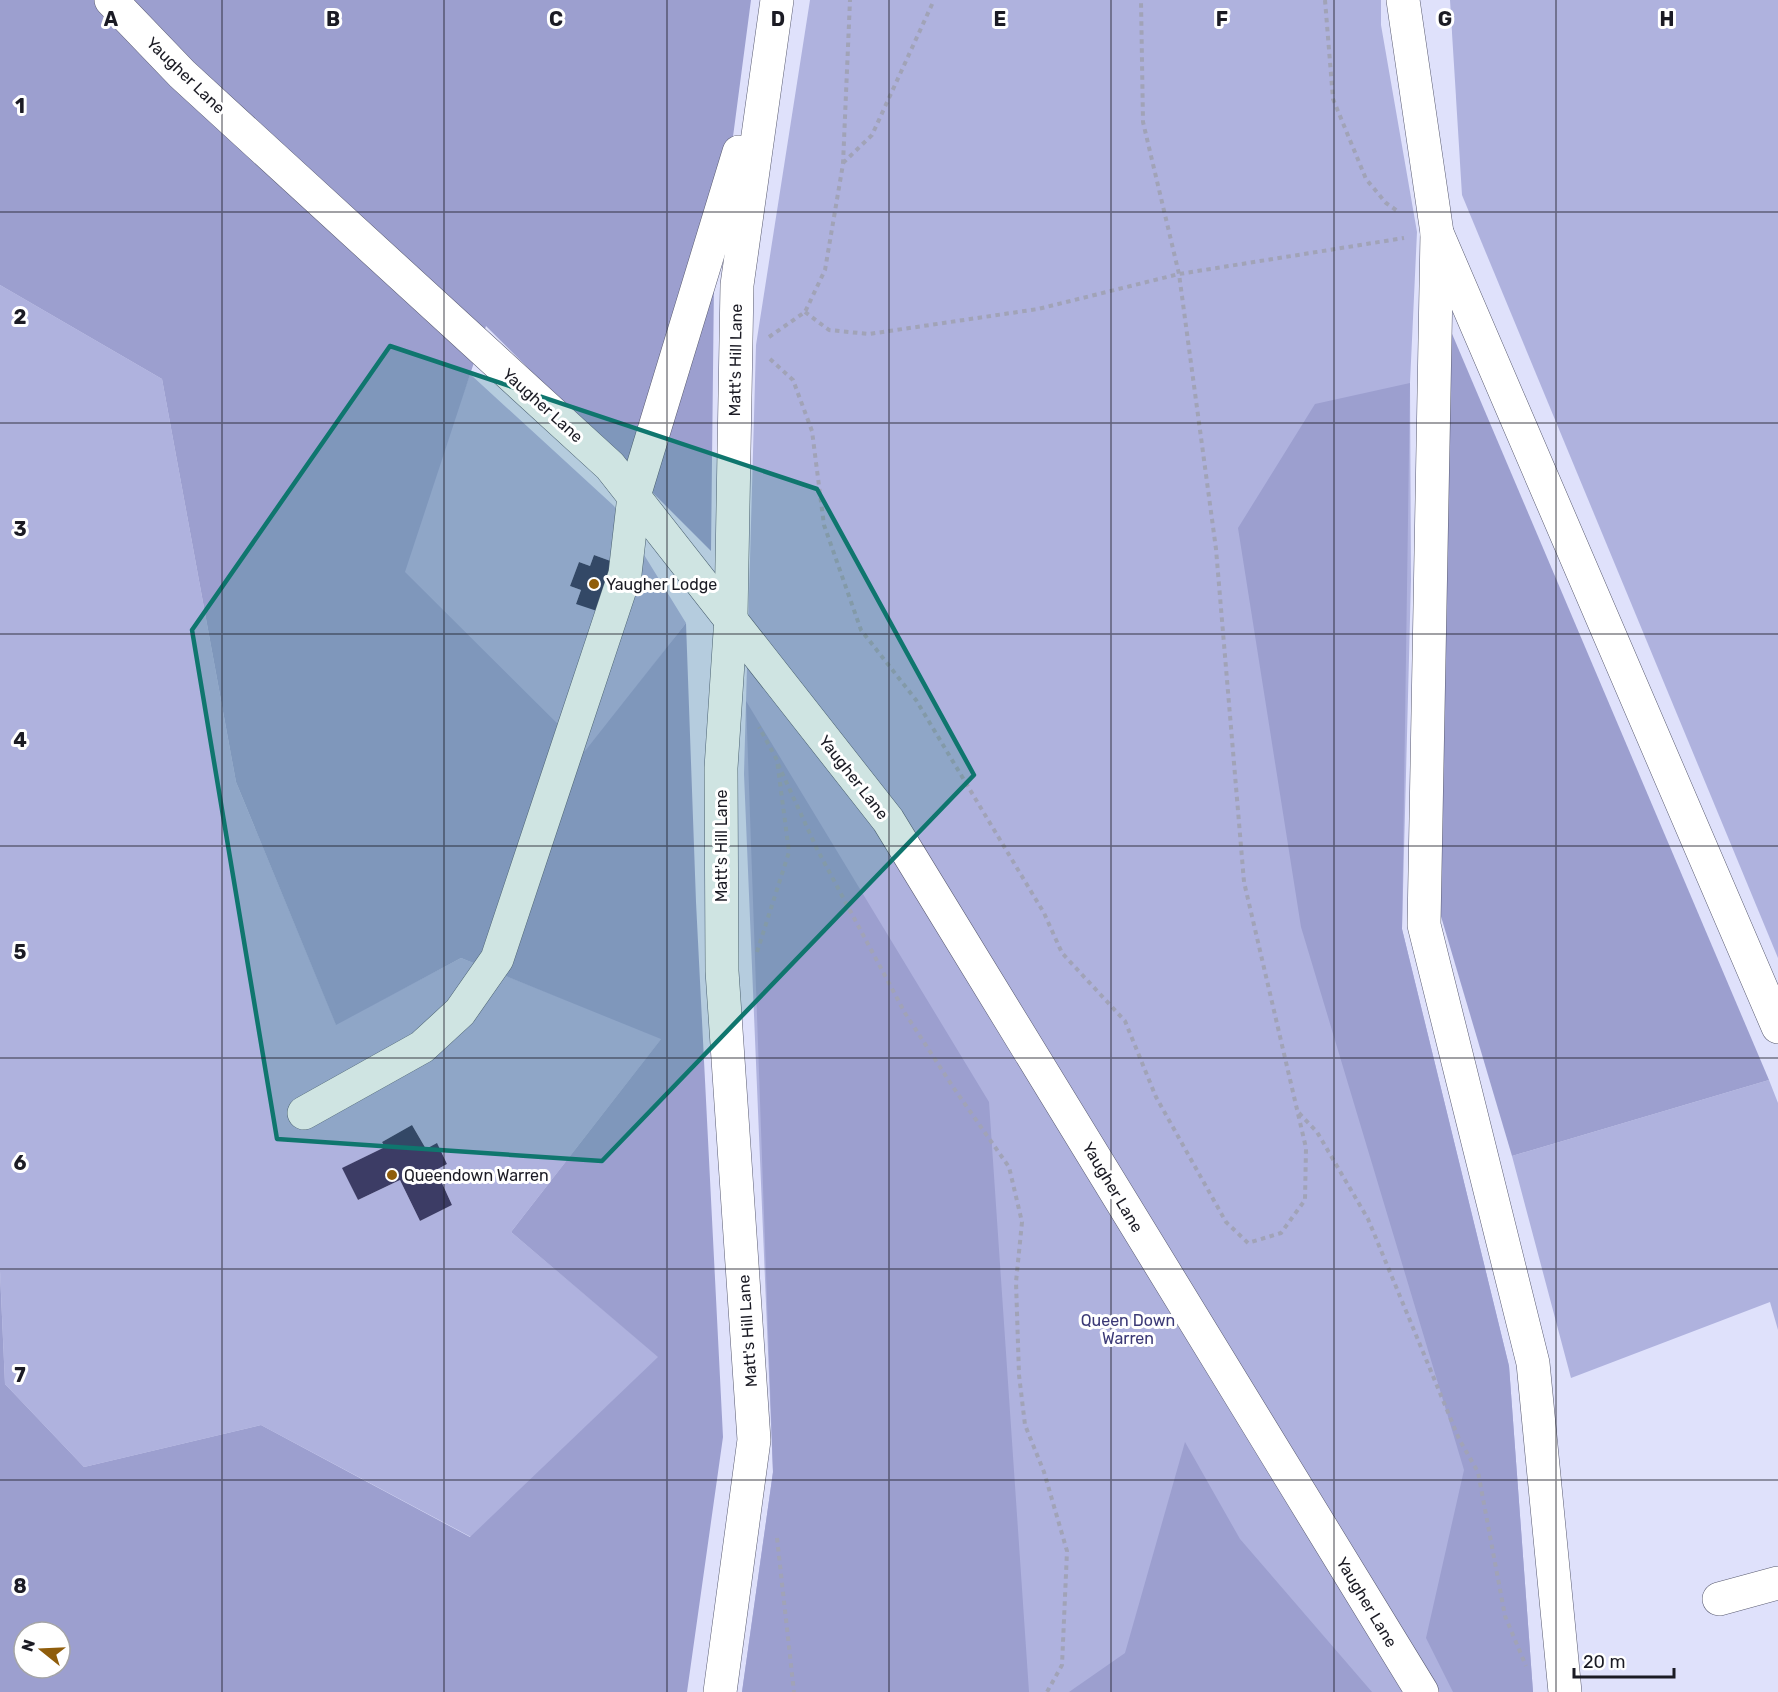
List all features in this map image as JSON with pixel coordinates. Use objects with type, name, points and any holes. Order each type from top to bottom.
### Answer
[{"type":"street","name":"Yaugher Lane","points":[[111,0],[182,74],[610,466],[888,820],[1422,1692]]},
{"type":"street","name":"Matt's Hill Lane","points":[[720,1692],[754,1440],[722,971],[721,768],[730,617],[737,285],[777,0]]},
{"type":"street","points":[[1403,0],[1421,235],[1424,925],[1533,1363],[1565,1692]]},
{"type":"street","points":[[304,1113],[422,1047],[460,1012],[497,959],[625,574],[634,496],[770,52]]},
{"type":"street","points":[[1421,235],[1778,1027]]},
{"type":"street","points":[[1719,1599],[1778,1582]]},
{"type":"path","points":[[766,339],[805,312],[825,270],[843,164],[850,0]]},
{"type":"path","points":[[843,164],[872,135],[934,0]]},
{"type":"path","points":[[764,352],[792,380],[812,431],[824,525],[861,630],[916,700],[1044,913],[1062,953],[1125,1021],[1156,1096],[1226,1222],[1248,1243],[1281,1233],[1305,1200],[1306,1148],[1244,882],[1216,549],[1179,274],[1143,122],[1141,0]]},
{"type":"path","points":[[1325,0],[1333,99],[1366,179],[1386,203],[1403,215]]},
{"type":"path","points":[[805,312],[829,330],[869,334],[1038,309],[1179,274],[1421,235]]},
{"type":"path","points":[[777,760],[817,849],[905,1013],[1009,1167],[1022,1221],[1016,1282],[1019,1375],[1025,1425],[1044,1472],[1066,1551],[1062,1665],[1047,1692]]},
{"type":"path","points":[[1298,1113],[1317,1132],[1368,1219],[1459,1439],[1478,1472],[1505,1616],[1528,1670]]},
{"type":"highlighted area","points":[[390,346],[817,489],[974,775],[602,1161],[277,1139],[192,630]]},
{"type":"green space","name":"Queen Down Warren","points":[[810,0],[1381,0],[1381,25],[1417,232],[1410,383],[1411,580],[1402,929],[1509,1366],[1533,1692],[742,1692],[773,1472],[744,774],[756,345]]},
{"type":"green space","points":[[1450,0],[1778,0],[1778,958],[1462,195]]},
{"type":"green space","points":[[0,285],[162,379],[236,782],[336,1024],[461,958],[662,1038],[511,1232],[659,1357],[471,1537],[261,1425],[84,1467],[5,1384],[0,1271]],"holes":[[[412,1125],[426,1149],[437,1144],[447,1164],[436,1170],[452,1205],[420,1221],[400,1180],[358,1200],[343,1168],[385,1147],[382,1142]]]},
{"type":"green space","points":[[470,374],[614,506],[686,623],[586,752],[400,574]],"holes":[[[594,555],[616,563],[576,604],[581,590],[570,586],[579,562],[590,566]]]},
{"type":"green space","points":[[1769,1080],[1778,1103],[1778,1330],[1770,1302],[1571,1378],[1512,1156]]},
{"type":"shaded area","points":[[0,0],[751,0],[714,281],[711,551],[486,326],[405,572],[585,751],[686,623],[696,902],[723,1437],[687,1692],[0,1692],[0,1272],[5,1384],[84,1467],[261,1425],[470,1537],[658,1357],[511,1232],[661,1039],[461,958],[336,1025],[236,782],[162,379],[0,285]]},
{"type":"shaded area","points":[[1450,329],[1769,1080],[1512,1156],[1440,913]]},
{"type":"shaded area","points":[[1410,383],[1402,929],[1509,1366],[1533,1692],[1453,1692],[1426,1638],[1464,1470],[1301,927],[1238,528],[1315,404]]},
{"type":"shaded area","points":[[746,701],[989,1102],[1029,1692],[742,1692],[773,1472]]},
{"type":"shaded area","points":[[1185,1442],[1240,1539],[1372,1692],[1069,1692],[1125,1653]]},
{"type":"building","name":"Yaugher Lodge","points":[[594,555],[616,563],[597,611],[576,604],[581,590],[570,586],[579,562],[590,566]]},
{"type":"building","name":"Queendown Warren","points":[[412,1125],[426,1149],[437,1143],[447,1164],[436,1170],[452,1205],[420,1221],[400,1180],[358,1200],[342,1168],[385,1147],[382,1142]]},
{"type":"place","name":"Yaugher Lodge","points":[[594,584]]},
{"type":"place","name":"Queendown Warren","points":[[392,1175]]}]
